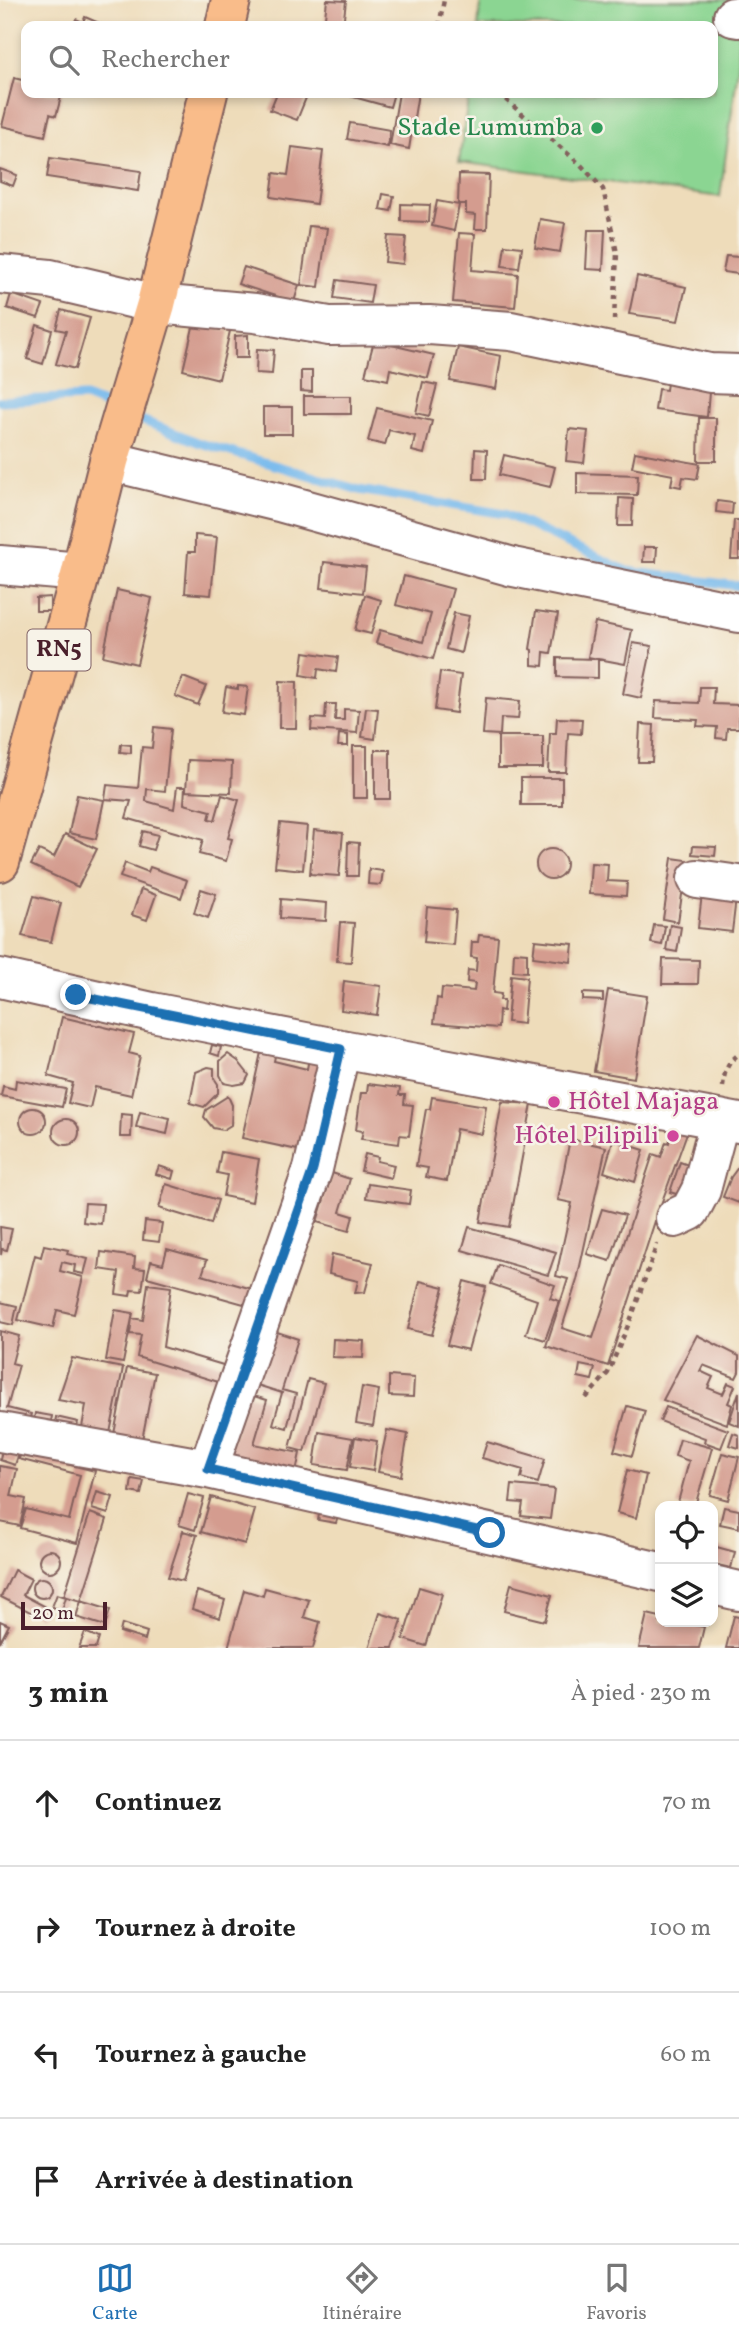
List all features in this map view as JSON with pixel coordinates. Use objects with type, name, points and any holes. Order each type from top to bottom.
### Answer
[{"type":"highway","points":[[226,21],[231,0]]},
{"type":"highway","name":"RN5","points":[[0,862],[112,450],[156,304],[207,98]]},
{"type":"street","points":[[0,274],[50,279],[156,304],[255,313],[330,326],[429,324],[511,331],[710,373],[739,374]]},
{"type":"street","points":[[112,450],[279,502],[513,567],[739,613]]},
{"type":"street","points":[[0,565],[81,572]]},
{"type":"street","points":[[697,879],[739,885]]},
{"type":"street","points":[[0,978],[152,1012],[730,1121],[690,1211],[675,1218]]},
{"type":"street","points":[[208,1469],[313,1169],[341,1049]]},
{"type":"street","points":[[0,1432],[208,1469],[655,1571]]},
{"type":"street","points":[[718,1586],[739,1591]]},
{"type":"path","points":[[440,21],[444,0]]},
{"type":"path","points":[[504,98],[581,165],[603,189],[617,253],[617,293],[611,352]]},
{"type":"path","points":[[586,1398],[608,1373],[632,1316],[658,1240],[675,1218]]},
{"type":"green space","name":"Stade Lumumba","points":[[481,0],[739,0],[739,60],[720,197],[459,162],[468,98],[718,98],[718,21],[479,21]]},
{"type":"building","points":[[327,0],[346,1],[344,21],[325,21]]},
{"type":"building","points":[[14,78],[21,80],[21,98],[61,98],[56,116],[50,114],[45,136],[2,126]]},
{"type":"building","points":[[275,98],[306,98],[297,120],[270,110]]},
{"type":"building","points":[[357,98],[393,98],[390,107]]},
{"type":"building","points":[[398,98],[417,98],[409,149],[390,145]]},
{"type":"building","points":[[350,123],[390,130],[388,147],[347,139]]},
{"type":"building","points":[[292,147],[323,151],[316,204],[271,197],[274,173],[288,175]]},
{"type":"building","points":[[50,158],[141,171],[138,191],[47,177]]},
{"type":"building","points":[[0,169],[17,175],[13,186],[0,181]]},
{"type":"building","points":[[459,174],[489,175],[487,229],[475,229],[476,215],[466,214],[466,204],[458,204]]},
{"type":"building","points":[[383,194],[394,196],[391,211],[380,209]]},
{"type":"building","points":[[437,201],[459,205],[454,231],[432,226]]},
{"type":"building","points":[[401,204],[430,205],[429,222],[401,221]]},
{"type":"building","points":[[540,219],[565,223],[560,252],[535,248]]},
{"type":"building","points":[[309,226],[327,228],[319,287],[301,285]]},
{"type":"building","points":[[588,230],[605,230],[603,270],[586,269]]},
{"type":"building","points":[[459,233],[475,234],[472,270],[518,274],[515,307],[453,302]]},
{"type":"building","points":[[388,236],[406,237],[403,264],[385,262]]},
{"type":"building","points":[[505,245],[522,247],[519,268],[502,266]]},
{"type":"building","points":[[726,256],[739,257],[739,274],[723,272]]},
{"type":"building","points":[[244,267],[299,285],[294,302],[238,284]]},
{"type":"building","points":[[637,276],[686,287],[678,321],[629,314]]},
{"type":"building","points":[[337,280],[373,285],[370,303],[334,298]]},
{"type":"building","points":[[11,294],[43,305],[38,318],[7,308]]},
{"type":"building","points":[[61,310],[90,318],[75,369],[56,364],[66,331],[56,329]]},
{"type":"building","points":[[194,323],[230,331],[219,379],[183,370]]},
{"type":"building","points":[[37,325],[52,330],[43,364],[27,359]]},
{"type":"building","points":[[248,335],[248,358],[235,358],[235,336]]},
{"type":"building","points":[[374,341],[434,355],[428,378],[390,369],[388,380],[365,375]]},
{"type":"building","points":[[458,347],[501,356],[496,389],[450,381]]},
{"type":"building","points":[[257,349],[274,350],[272,374],[256,373]]},
{"type":"building","points":[[301,371],[312,371],[312,392],[301,391]]},
{"type":"building","points":[[710,380],[707,417],[655,410],[658,389],[666,390],[667,383]]},
{"type":"building","points":[[423,382],[437,385],[429,416],[416,413]]},
{"type":"building","points":[[304,396],[351,396],[351,414],[304,414]]},
{"type":"building","points":[[263,407],[292,407],[292,434],[263,434]]},
{"type":"building","points":[[377,408],[432,421],[424,454],[412,451],[415,436],[389,430],[385,445],[368,441]]},
{"type":"building","points":[[699,418],[716,418],[716,461],[698,461]]},
{"type":"building","points":[[569,429],[588,431],[584,463],[566,461]]},
{"type":"building","points":[[475,449],[487,450],[486,479],[474,479]]},
{"type":"building","points":[[635,452],[700,464],[697,479],[683,477],[681,487],[671,485],[673,475],[632,467]]},
{"type":"building","points":[[504,455],[555,467],[550,487],[499,475]]},
{"type":"building","points":[[577,473],[638,475],[637,495],[577,494]]},
{"type":"building","points":[[619,498],[633,499],[632,526],[618,526]]},
{"type":"building","points":[[717,501],[733,503],[732,514],[716,512]]},
{"type":"building","points":[[734,520],[739,520],[739,559],[731,559]]},
{"type":"building","points":[[195,535],[217,537],[211,595],[185,593],[188,552],[195,552]]},
{"type":"building","points":[[644,547],[657,547],[656,562],[643,562]]},
{"type":"building","points":[[324,562],[366,567],[363,593],[321,588]]},
{"type":"building","points":[[404,576],[453,589],[433,659],[376,643],[380,630],[423,642],[431,614],[396,605]]},
{"type":"building","points":[[117,590],[152,598],[137,664],[103,656]]},
{"type":"building","points":[[365,595],[381,600],[371,634],[355,630]]},
{"type":"building","points":[[50,597],[50,611],[36,611],[36,598]]},
{"type":"building","points":[[536,611],[558,614],[551,653],[544,652],[543,666],[532,665],[530,649]]},
{"type":"building","points":[[454,613],[469,616],[461,653],[446,649]]},
{"type":"building","points":[[595,622],[632,630],[625,664],[588,657]]},
{"type":"building","points":[[633,643],[652,646],[641,698],[623,694]]},
{"type":"building","points":[[304,652],[338,657],[336,672],[318,669],[317,678],[301,675]]},
{"type":"building","points":[[557,658],[598,659],[598,678],[557,677]]},
{"type":"building","points":[[440,672],[461,675],[456,713],[435,710]]},
{"type":"building","points":[[183,677],[206,686],[198,705],[175,696]]},
{"type":"building","points":[[280,681],[297,682],[296,728],[279,728]]},
{"type":"building","points":[[238,686],[248,687],[244,715],[222,712],[226,687],[238,689]]},
{"type":"building","points":[[700,687],[714,687],[713,704],[739,705],[739,728],[727,728],[726,739],[716,738],[717,727],[697,726],[698,720],[655,718],[656,701],[699,703]]},
{"type":"building","points":[[486,698],[520,701],[518,719],[501,718],[500,735],[483,734]]},
{"type":"building","points":[[326,704],[336,704],[335,720],[344,720],[344,709],[359,710],[357,733],[311,730],[312,718],[325,719]]},
{"type":"building","points":[[366,708],[378,709],[375,739],[362,737]]},
{"type":"building","points":[[557,718],[582,719],[581,734],[568,733],[566,772],[548,772],[550,733],[556,733]]},
{"type":"building","points":[[640,724],[654,725],[652,762],[638,762]]},
{"type":"building","points":[[154,727],[171,729],[165,791],[147,789],[146,801],[174,809],[177,787],[185,787],[184,804],[211,811],[209,819],[215,820],[222,795],[239,800],[228,838],[232,839],[226,861],[199,854],[203,840],[126,818],[131,801],[105,799],[107,785],[138,788],[142,747],[152,748]]},
{"type":"building","points":[[339,734],[348,735],[348,746],[338,746]]},
{"type":"building","points":[[498,736],[543,736],[543,768],[498,768]]},
{"type":"building","points":[[121,744],[131,745],[131,753],[120,752]]},
{"type":"building","points":[[353,746],[367,746],[367,798],[353,798]]},
{"type":"building","points":[[375,750],[390,750],[390,799],[375,799]]},
{"type":"building","points":[[188,760],[232,762],[231,793],[186,791]]},
{"type":"building","points":[[521,778],[562,778],[562,805],[521,805]]},
{"type":"building","points":[[77,795],[104,800],[96,839],[69,833]]},
{"type":"building","points":[[280,823],[307,826],[303,870],[275,867]]},
{"type":"building","points":[[314,830],[343,833],[339,876],[310,874]]},
{"type":"building","points":[[143,831],[158,835],[153,850],[139,846]]},
{"type":"building","points":[[65,834],[97,849],[78,887],[31,865],[39,850],[54,857]]},
{"type":"building","points":[[348,842],[359,843],[358,876],[347,876]]},
{"type":"building","points":[[693,846],[716,847],[715,856],[692,854]]},
{"type":"building","points":[[551,849],[562,853],[566,864],[562,875],[551,879],[540,875],[536,864],[540,853]]},
{"type":"building","points":[[672,858],[687,860],[678,922],[663,919]]},
{"type":"building","points":[[125,863],[148,872],[150,867],[187,880],[181,898],[120,877]]},
{"type":"building","points":[[591,863],[608,864],[607,881],[627,882],[626,896],[589,894]]},
{"type":"building","points":[[369,869],[383,871],[381,885],[368,884]]},
{"type":"building","points":[[141,889],[156,895],[147,920],[132,915]]},
{"type":"building","points":[[201,889],[216,894],[208,918],[194,913]]},
{"type":"building","points":[[702,894],[736,898],[732,932],[698,928]]},
{"type":"building","points":[[34,896],[61,903],[51,942],[22,936]]},
{"type":"building","points":[[281,899],[327,903],[326,921],[280,918]]},
{"type":"building","points":[[427,907],[456,910],[453,945],[424,942]]},
{"type":"building","points":[[340,922],[354,923],[351,962],[337,961]]},
{"type":"building","points":[[654,925],[665,926],[662,945],[651,943]]},
{"type":"building","points":[[670,925],[681,927],[677,952],[666,950]]},
{"type":"building","points":[[479,935],[498,937],[493,993],[501,994],[500,1000],[504,1000],[503,1011],[499,1010],[498,1028],[434,1023],[437,998],[441,999],[442,988],[474,991],[475,983],[467,982],[468,970],[476,971],[477,958],[471,957],[472,942],[478,942]]},
{"type":"building","points":[[535,940],[573,944],[571,962],[533,957]]},
{"type":"building","points":[[514,952],[527,953],[527,972],[513,971]]},
{"type":"building","points":[[663,959],[699,960],[698,984],[662,984]]},
{"type":"building","points":[[511,975],[527,977],[523,1024],[507,1022]]},
{"type":"building","points":[[344,981],[381,986],[377,1015],[341,1010]]},
{"type":"building","points":[[608,990],[647,996],[634,1078],[594,1071]]},
{"type":"building","points":[[583,993],[603,994],[603,1001],[583,1000]]},
{"type":"building","points":[[62,1017],[134,1034],[129,1053],[140,1056],[131,1095],[95,1087],[90,1108],[68,1103],[73,1083],[48,1076]]},
{"type":"building","points":[[212,1045],[221,1047],[219,1056],[210,1053]]},
{"type":"building","points":[[262,1048],[276,1051],[274,1061],[307,1069],[309,1058],[327,1062],[307,1152],[242,1138]]},
{"type":"building","points":[[228,1054],[238,1061],[249,1075],[245,1083],[224,1083],[220,1075],[220,1061]]},
{"type":"building","points":[[208,1067],[214,1068],[218,1093],[204,1107],[190,1103],[196,1072]]},
{"type":"building","points":[[16,1080],[66,1089],[62,1107],[1,1096],[3,1086],[15,1089]]},
{"type":"building","points":[[368,1084],[400,1088],[399,1095],[405,1095],[404,1104],[413,1105],[409,1136],[400,1135],[399,1144],[361,1139],[363,1131],[356,1130],[361,1093],[367,1093]]},
{"type":"building","points":[[228,1096],[232,1105],[231,1125],[223,1130],[213,1128],[204,1117],[206,1110]]},
{"type":"building","points":[[432,1097],[486,1106],[482,1134],[456,1129],[447,1181],[426,1177],[428,1168],[416,1166],[426,1109],[430,1109]]},
{"type":"building","points":[[502,1102],[532,1104],[509,1227],[480,1222]]},
{"type":"building","points":[[33,1108],[42,1112],[46,1121],[42,1130],[33,1134],[24,1130],[20,1121],[24,1112]]},
{"type":"building","points":[[140,1112],[170,1118],[167,1134],[136,1127]]},
{"type":"building","points":[[121,1114],[132,1115],[131,1137],[120,1137]]},
{"type":"building","points":[[66,1119],[75,1123],[79,1132],[75,1141],[66,1145],[57,1141],[53,1132],[57,1123]]},
{"type":"building","points":[[674,1126],[688,1130],[608,1366],[546,1346],[568,1279],[556,1276],[572,1203],[558,1200],[570,1139],[606,1147],[577,1280],[562,1328],[593,1338],[653,1154],[661,1157]]},
{"type":"building","points":[[613,1140],[644,1150],[635,1182],[604,1172]]},
{"type":"building","points":[[221,1152],[259,1159],[252,1202],[223,1196],[227,1175],[217,1173]]},
{"type":"building","points":[[365,1154],[378,1157],[377,1161],[394,1165],[391,1178],[361,1171]]},
{"type":"building","points":[[680,1162],[699,1169],[689,1198],[670,1192]]},
{"type":"building","points":[[159,1166],[174,1171],[172,1179],[156,1174]]},
{"type":"building","points":[[739,1166],[739,1203],[723,1197]]},
{"type":"building","points":[[332,1173],[350,1179],[340,1212],[353,1216],[349,1231],[317,1222]]},
{"type":"building","points":[[166,1184],[218,1200],[211,1224],[159,1208]]},
{"type":"building","points":[[368,1184],[411,1190],[409,1204],[366,1198]]},
{"type":"building","points":[[85,1203],[103,1204],[101,1224],[83,1222]]},
{"type":"building","points":[[602,1209],[625,1215],[610,1261],[587,1254]]},
{"type":"building","points":[[145,1221],[162,1223],[159,1242],[143,1240]]},
{"type":"building","points":[[0,1227],[12,1229],[7,1250],[2,1249],[1,1255]]},
{"type":"building","points":[[469,1227],[556,1252],[548,1275],[462,1250]]},
{"type":"building","points":[[44,1245],[68,1250],[67,1254],[88,1259],[84,1274],[74,1272],[75,1265],[62,1262],[60,1271],[83,1277],[74,1314],[57,1310],[53,1328],[18,1320],[35,1255],[41,1257]]},
{"type":"building","points":[[167,1249],[207,1260],[202,1275],[256,1290],[251,1306],[147,1277],[151,1261],[163,1264]]},
{"type":"building","points":[[101,1252],[135,1257],[134,1268],[145,1269],[142,1291],[131,1290],[130,1296],[116,1294],[119,1272],[99,1269]]},
{"type":"building","points":[[332,1254],[373,1263],[365,1292],[355,1293],[358,1281],[329,1274]]},
{"type":"building","points":[[498,1265],[555,1285],[550,1298],[559,1301],[545,1340],[526,1334],[537,1300],[491,1284]]},
{"type":"building","points":[[420,1281],[444,1287],[432,1335],[408,1329]]},
{"type":"building","points":[[464,1281],[486,1287],[468,1350],[447,1345]]},
{"type":"building","points":[[148,1284],[171,1287],[163,1347],[233,1368],[228,1385],[137,1357],[141,1335],[130,1334],[132,1318],[143,1320]]},
{"type":"building","points":[[0,1302],[17,1306],[13,1325],[0,1322]]},
{"type":"building","points":[[115,1310],[133,1313],[123,1363],[106,1360]]},
{"type":"building","points":[[268,1329],[298,1339],[282,1390],[296,1394],[287,1428],[273,1424],[282,1393],[251,1383]]},
{"type":"building","points":[[0,1331],[19,1336],[12,1363],[19,1365],[7,1408],[31,1414],[27,1427],[0,1420]]},
{"type":"building","points":[[697,1335],[739,1356],[739,1372],[736,1378],[703,1365],[700,1371],[713,1377],[708,1388],[723,1394],[728,1383],[735,1386],[728,1403],[732,1405],[727,1424],[663,1400]]},
{"type":"building","points":[[333,1339],[364,1341],[363,1358],[332,1357]]},
{"type":"building","points":[[72,1358],[123,1368],[109,1438],[81,1433],[86,1405],[58,1400]]},
{"type":"building","points":[[580,1365],[595,1368],[592,1380],[578,1377]]},
{"type":"building","points":[[127,1368],[155,1373],[141,1445],[113,1439]]},
{"type":"building","points":[[389,1376],[414,1378],[413,1397],[389,1396]]},
{"type":"building","points":[[308,1379],[324,1383],[305,1452],[290,1448]]},
{"type":"building","points":[[362,1387],[379,1390],[373,1426],[356,1423]]},
{"type":"building","points":[[739,1392],[739,1426],[729,1422]]},
{"type":"building","points":[[247,1394],[267,1400],[254,1444],[300,1453],[296,1472],[227,1458]]},
{"type":"building","points":[[627,1406],[645,1411],[632,1456],[614,1451]]},
{"type":"building","points":[[666,1407],[728,1430],[721,1448],[704,1442],[705,1438],[660,1421]]},
{"type":"building","points":[[35,1413],[52,1416],[50,1428],[33,1424]]},
{"type":"building","points":[[56,1417],[78,1422],[75,1433],[54,1429]]},
{"type":"building","points":[[387,1430],[408,1434],[401,1476],[378,1472]]},
{"type":"building","points":[[319,1432],[353,1438],[347,1470],[314,1465]]},
{"type":"building","points":[[733,1433],[739,1435],[739,1448],[729,1445]]},
{"type":"building","points":[[355,1437],[377,1441],[373,1471],[350,1467]]},
{"type":"building","points":[[680,1439],[712,1448],[696,1501],[678,1501],[689,1461],[675,1456]]},
{"type":"building","points":[[487,1442],[545,1459],[538,1483],[521,1478],[523,1470],[482,1458]]},
{"type":"building","points":[[2,1448],[19,1453],[15,1465],[0,1460]]},
{"type":"building","points":[[21,1453],[95,1471],[77,1543],[20,1528],[26,1509],[69,1520],[80,1475],[19,1459]]},
{"type":"building","points":[[722,1453],[739,1457],[728,1500],[710,1495]]},
{"type":"building","points":[[0,1466],[17,1469],[11,1496],[26,1499],[20,1526],[0,1522]]},
{"type":"building","points":[[627,1470],[646,1475],[636,1518],[617,1513]]},
{"type":"building","points":[[132,1479],[144,1481],[141,1494],[130,1492]]},
{"type":"building","points":[[512,1485],[554,1489],[550,1519],[521,1516],[523,1503],[510,1502]]},
{"type":"building","points":[[97,1492],[113,1497],[108,1514],[92,1509]]},
{"type":"building","points":[[188,1494],[204,1498],[195,1530],[179,1525]]},
{"type":"building","points":[[211,1497],[255,1510],[245,1544],[201,1532]]},
{"type":"building","points":[[724,1507],[739,1510],[739,1528],[720,1524]]},
{"type":"building","points":[[320,1509],[339,1513],[336,1523],[318,1520]]},
{"type":"building","points":[[90,1513],[107,1519],[81,1601],[64,1596]]},
{"type":"building","points":[[183,1531],[197,1535],[183,1581],[168,1577]]},
{"type":"building","points":[[718,1547],[735,1552],[731,1568],[718,1565]]},
{"type":"building","points":[[50,1550],[58,1553],[61,1561],[58,1569],[50,1572],[42,1569],[39,1561],[42,1553]]},
{"type":"building","points":[[14,1570],[31,1579],[23,1595],[46,1607],[40,1617],[1,1597]]},
{"type":"building","points":[[42,1578],[49,1581],[52,1588],[49,1595],[42,1598],[35,1595],[32,1588],[35,1581]]},
{"type":"building","points":[[511,1584],[552,1595],[545,1621],[504,1611]]},
{"type":"building","points":[[419,1587],[442,1594],[426,1646],[403,1639]]},
{"type":"building","points":[[265,1588],[309,1600],[304,1617],[320,1622],[313,1648],[228,1648],[244,1590],[263,1596]]},
{"type":"building","points":[[197,1591],[225,1600],[220,1618],[192,1609]]},
{"type":"building","points":[[57,1594],[66,1597],[62,1610],[52,1607]]},
{"type":"building","points":[[81,1601],[110,1610],[105,1626],[76,1617]]},
{"type":"building","points":[[380,1613],[402,1620],[393,1648],[369,1648]]},
{"type":"building","points":[[647,1614],[655,1616],[655,1627],[704,1627],[699,1648],[639,1648]]},
{"type":"building","points":[[734,1616],[739,1617],[739,1648],[726,1648]]},
{"type":"building","points":[[0,1621],[9,1625],[0,1642]]},
{"type":"building","points":[[122,1624],[147,1632],[145,1640],[120,1632]]},
{"type":"building","points":[[85,1632],[99,1638],[96,1648],[79,1648]]},
{"type":"waterway","points":[[0,401],[85,397],[115,409]]},
{"type":"waterway","points":[[131,416],[200,443],[359,490],[505,514],[627,571],[739,586]]},
{"type":"place","name":"Stade Lumumba","points":[[597,128]]},
{"type":"place","name":"Hôtel Majaga","points":[[554,1102]]},
{"type":"place","name":"Hôtel Pilipili","points":[[673,1136]]},
{"type":"route","points":[[76,995],[341,1049],[313,1169],[208,1469],[490,1533]]}]
